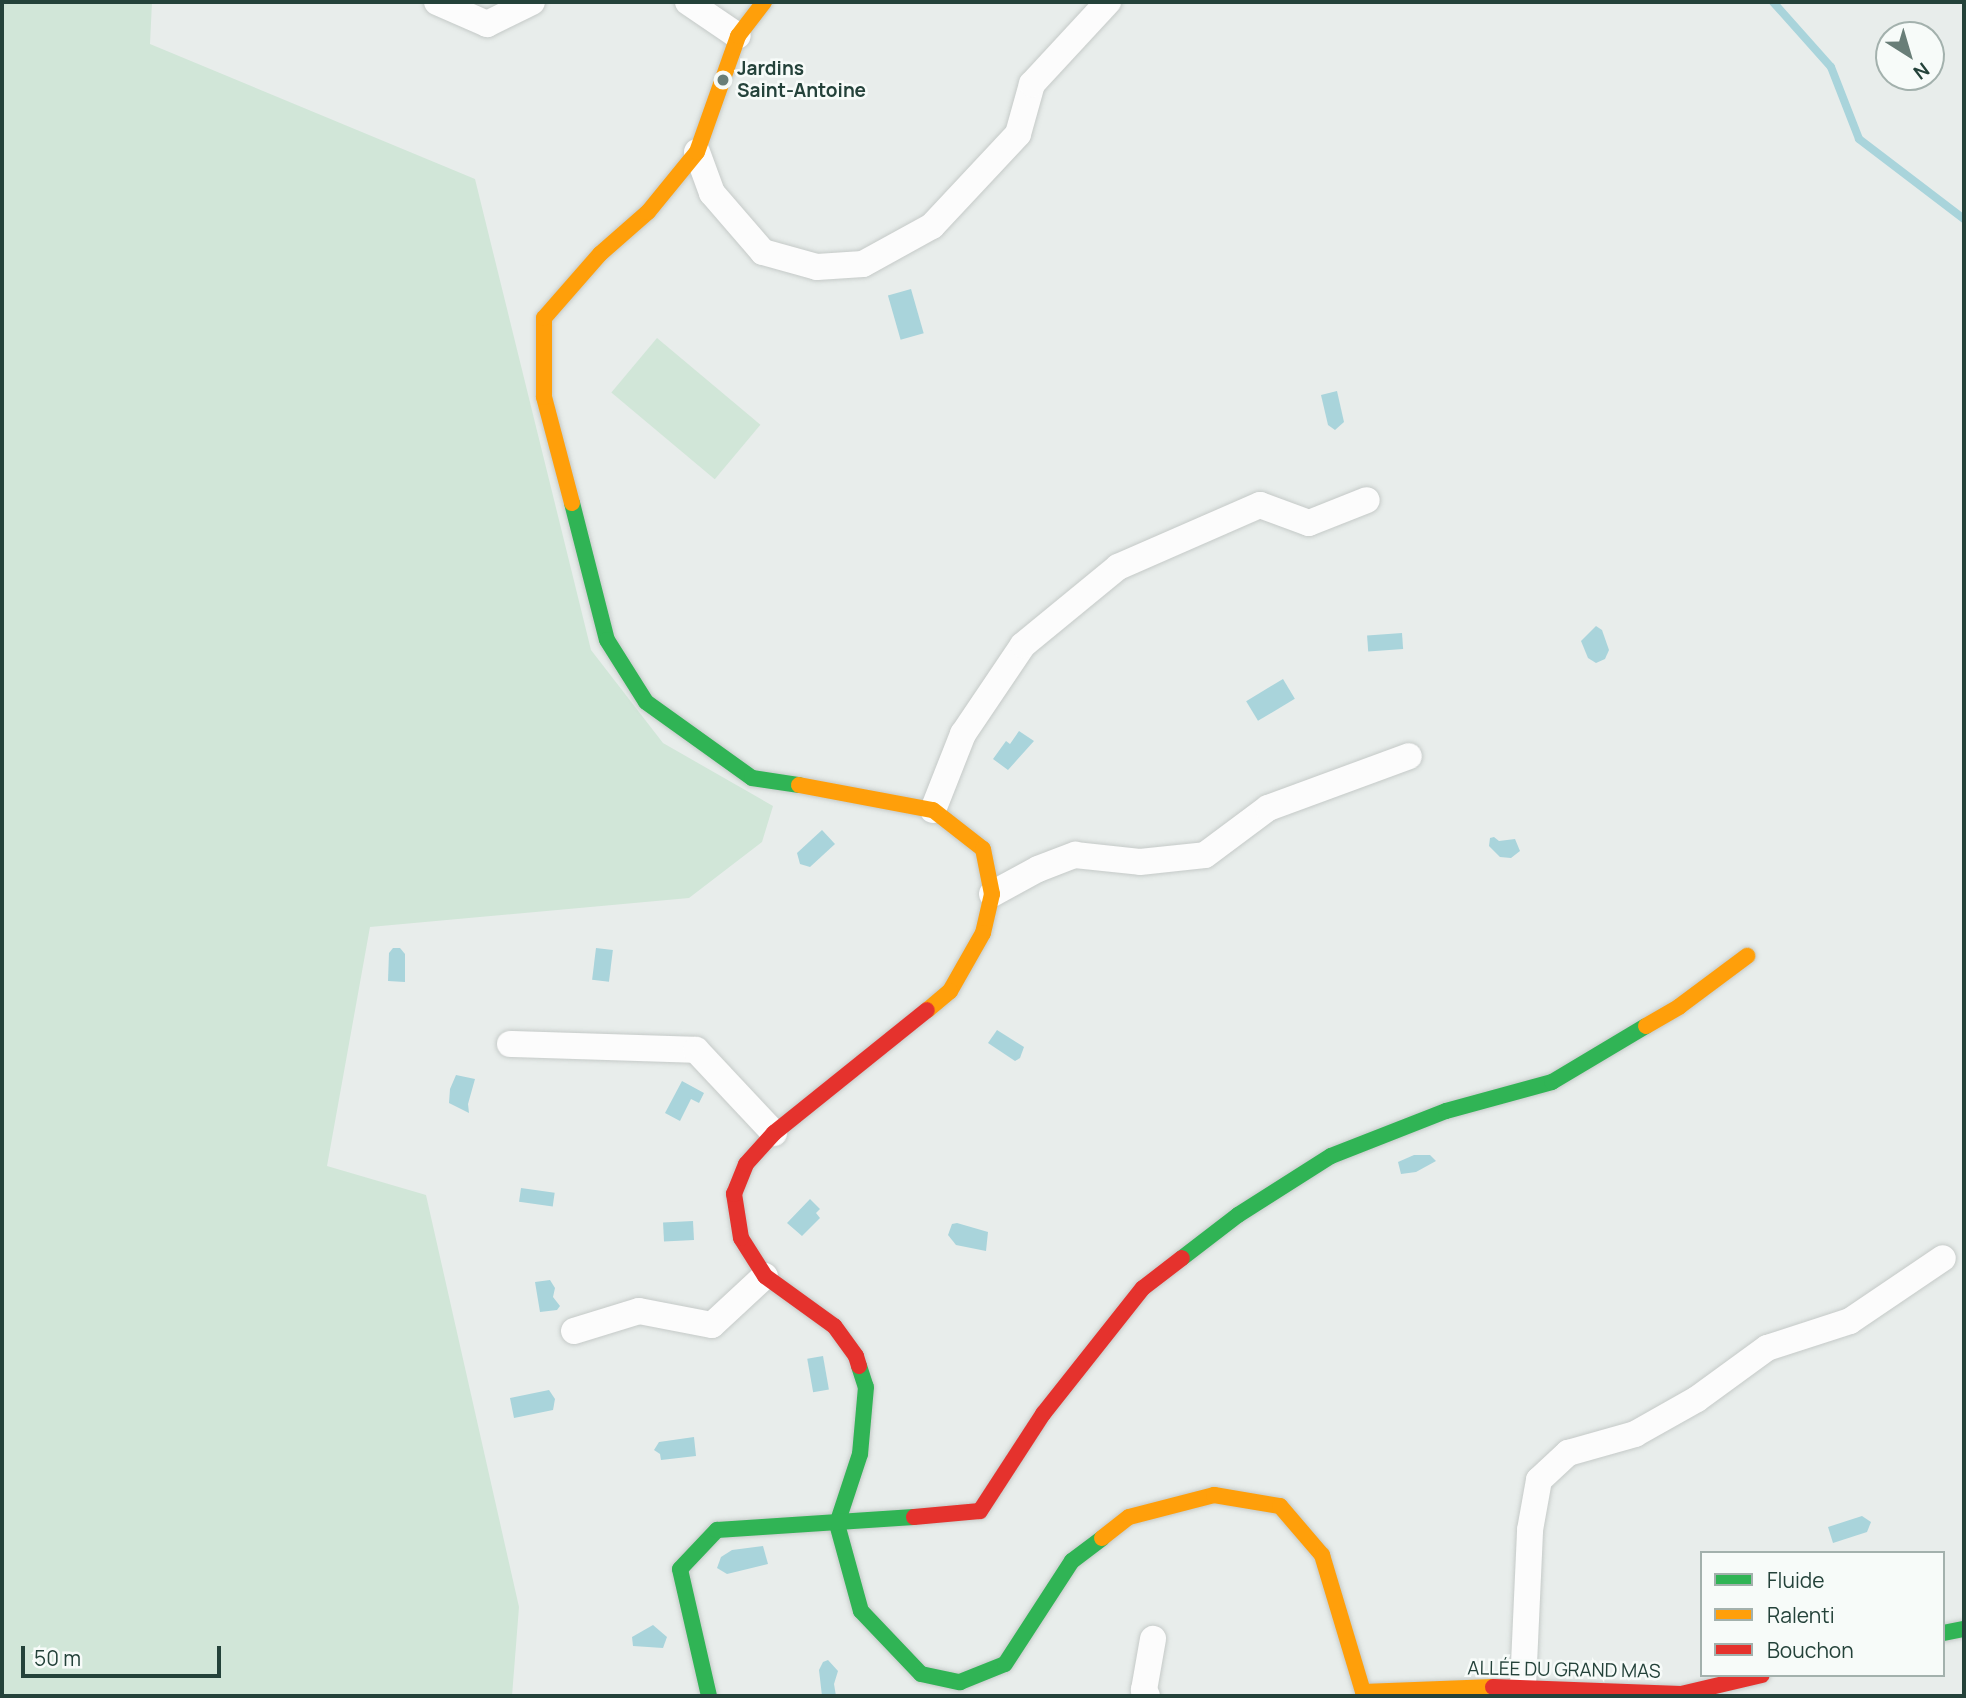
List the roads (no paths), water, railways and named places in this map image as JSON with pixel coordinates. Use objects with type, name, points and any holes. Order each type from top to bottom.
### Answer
[{"type":"street","points":[[437,2],[487,24],[532,2]]},
{"type":"street","points":[[688,2],[738,36]]},
{"type":"street","points":[[764,2],[738,36],[697,152],[648,212],[600,254],[544,318],[544,397],[607,640],[646,702],[752,778],[838,790],[933,810],[983,849],[992,894],[983,933],[950,991],[855,1071],[774,1133],[746,1164],[734,1194],[741,1238],[765,1276],[834,1326],[856,1356],[866,1387],[860,1454],[837,1524],[861,1611],[921,1674],[965,1689],[1005,1664],[1072,1561],[1129,1517],[1214,1495],[1280,1506],[1322,1555],[1355,1694]]},
{"type":"street","points":[[697,152],[712,193],[763,252],[817,267],[863,264],[932,226],[951,206],[1018,134],[1032,84],[1108,2]]},
{"type":"street","points":[[933,810],[962,734],[1023,645],[1118,568],[1260,505],[1309,523],[1367,500]]},
{"type":"street","points":[[992,894],[1038,869],[1075,855],[1140,862],[1205,856],[1268,808],[1409,756]]},
{"type":"street","points":[[709,1696],[680,1569],[717,1530],[837,1524],[980,1511],[1043,1414],[1143,1289],[1238,1215],[1331,1156],[1446,1111],[1552,1082],[1680,1006],[1747,956]]},
{"type":"street","points":[[510,1044],[696,1050],[774,1133]]},
{"type":"street","points":[[1514,1690],[1530,1530],[1539,1480],[1568,1453],[1635,1434],[1697,1399],[1767,1348],[1850,1321],[1943,1258]]},
{"type":"street","points":[[574,1331],[639,1311],[712,1325],[765,1276]]},
{"type":"street","points":[[1945,1633],[1964,1629]]},
{"type":"street","points":[[1147,1696],[1144,1690],[1153,1639]]},
{"type":"street","name":"ALLÉE DU GRAND MAS","points":[[1355,1694],[1514,1690],[1681,1694],[1753,1677]]},
{"type":"water","points":[[911,289],[924,333],[901,340],[888,296]]},
{"type":"water","points":[[1337,391],[1344,422],[1335,430],[1328,425],[1321,395]]},
{"type":"water","points":[[1596,626],[1602,630],[1609,650],[1605,659],[1596,663],[1588,658],[1581,641]]},
{"type":"water","points":[[1402,633],[1403,649],[1368,651],[1367,635]]},
{"type":"water","points":[[1283,679],[1295,699],[1258,721],[1246,701]]},
{"type":"water","points":[[1019,731],[1034,741],[1008,770],[993,759],[1006,741],[1010,744]]},
{"type":"water","points":[[822,830],[835,844],[810,867],[800,864],[797,853]]},
{"type":"water","points":[[1494,837],[1499,841],[1515,839],[1520,851],[1511,858],[1500,857],[1489,846],[1490,838]]},
{"type":"water","points":[[393,948],[400,948],[405,954],[405,982],[388,981],[389,953]]},
{"type":"water","points":[[596,948],[613,950],[609,982],[592,980]]},
{"type":"water","points":[[997,1030],[1024,1047],[1020,1058],[1015,1061],[988,1043]]},
{"type":"water","points":[[456,1075],[475,1079],[468,1104],[469,1113],[449,1103],[450,1089]]},
{"type":"water","points":[[682,1081],[704,1093],[699,1103],[691,1099],[680,1121],[665,1113]]},
{"type":"water","points":[[1414,1155],[1430,1155],[1436,1161],[1416,1172],[1401,1174],[1398,1162]]},
{"type":"water","points":[[521,1188],[555,1193],[553,1207],[519,1202]]},
{"type":"water","points":[[810,1199],[820,1209],[816,1213],[820,1218],[802,1236],[787,1223]]},
{"type":"water","points":[[693,1221],[694,1240],[664,1242],[663,1223]]},
{"type":"water","points":[[952,1224],[988,1232],[986,1251],[956,1245],[948,1235]]},
{"type":"water","points":[[550,1280],[555,1288],[553,1297],[560,1306],[557,1310],[540,1312],[535,1282]]},
{"type":"water","points":[[823,1356],[829,1389],[813,1392],[807,1359]]},
{"type":"water","points":[[549,1390],[555,1399],[553,1410],[514,1418],[510,1398]]},
{"type":"water","points":[[694,1437],[696,1456],[661,1460],[660,1454],[654,1450],[659,1442]]},
{"type":"water","points":[[1862,1516],[1871,1522],[1867,1532],[1833,1543],[1828,1527]]},
{"type":"water","points":[[763,1546],[768,1564],[727,1574],[717,1568],[721,1557],[732,1550]]},
{"type":"water","points":[[653,1625],[667,1637],[663,1648],[633,1646],[632,1637]]},
{"type":"water","points":[[828,1660],[838,1671],[834,1684],[836,1696],[822,1696],[819,1670],[823,1662]]},
{"type":"waterway","points":[[1773,2],[1831,67],[1859,139],[1964,219]]},
{"type":"place","name":"Jardins Saint-Antoine","points":[[723,80]]}]
